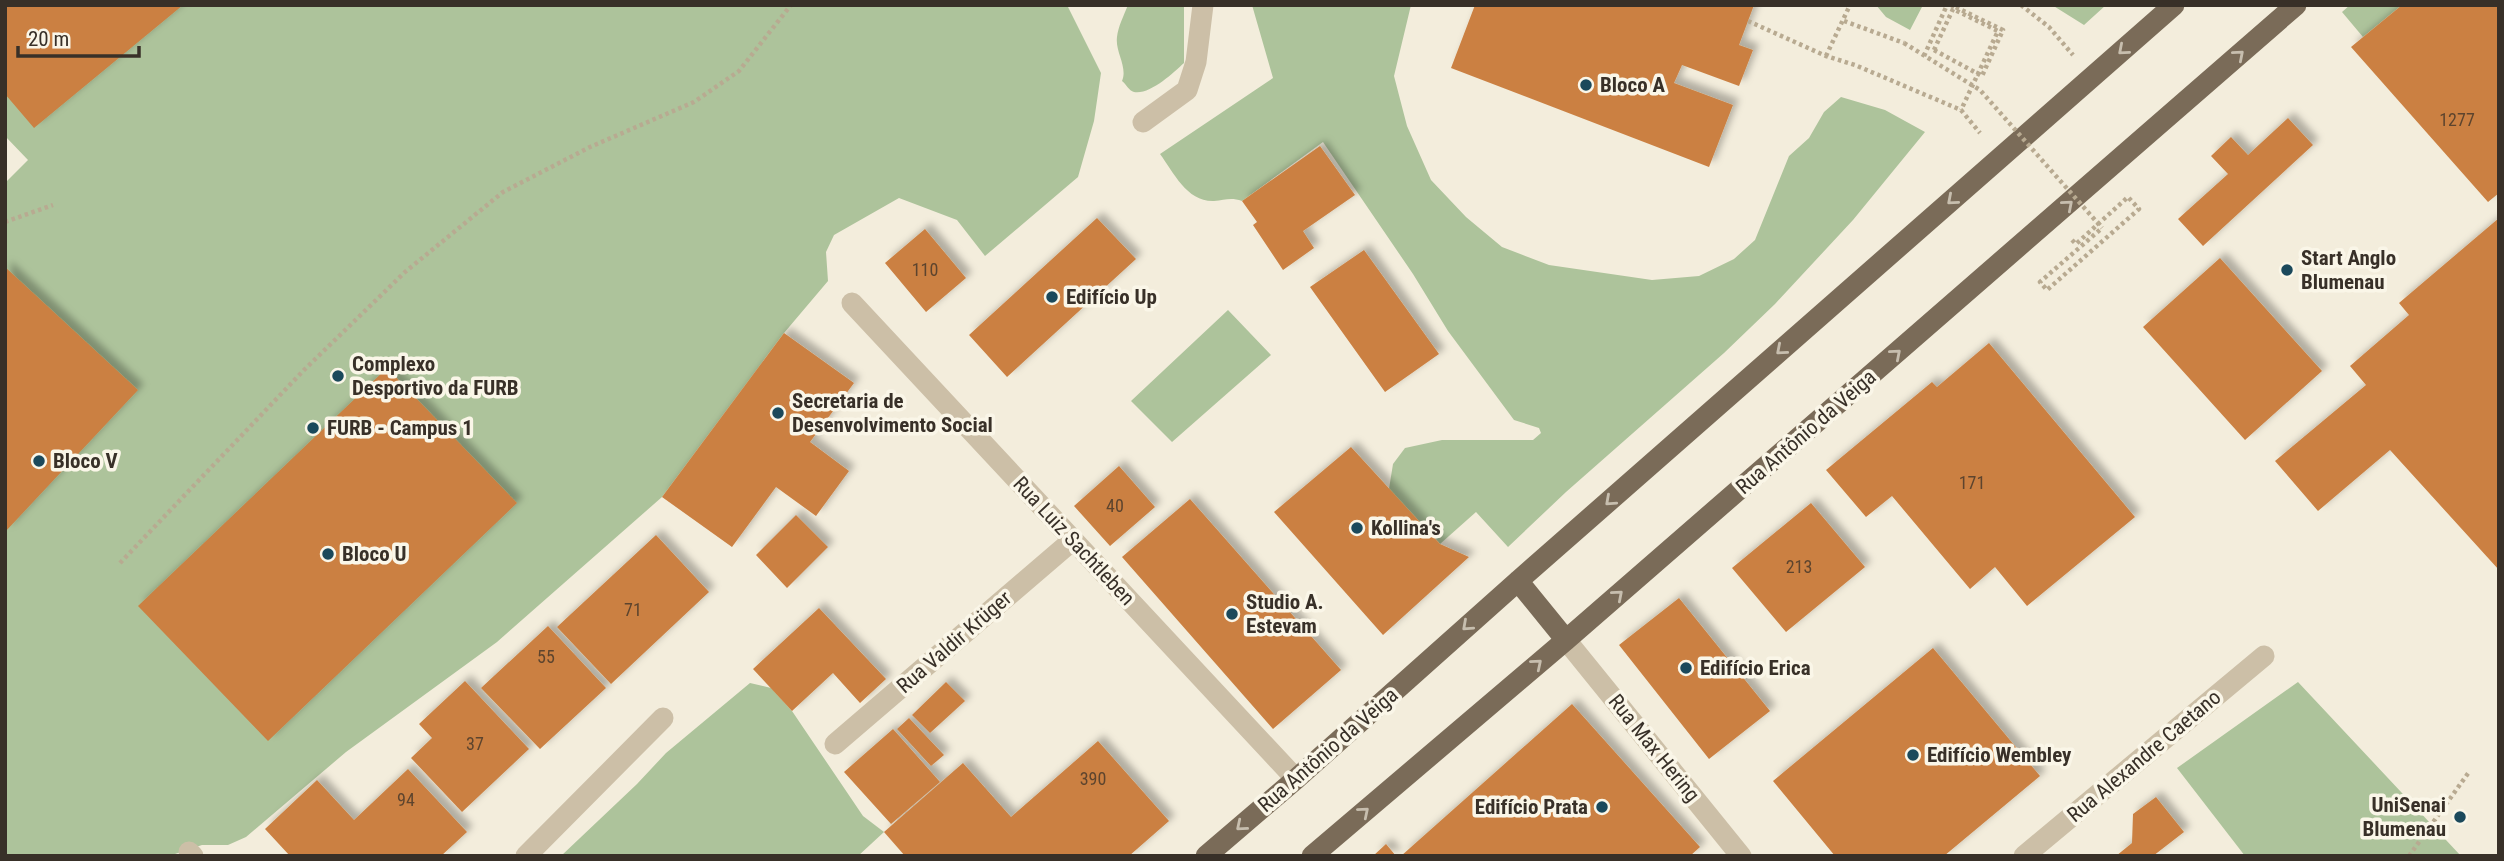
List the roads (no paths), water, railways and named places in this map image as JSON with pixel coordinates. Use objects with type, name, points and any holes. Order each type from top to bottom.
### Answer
[{"type":"main road","name":"Rua Antônio da Veiga","points":[[1206,856],[2174,5]]},
{"type":"main road","name":"Rua Antônio da Veiga","points":[[1312,856],[1566,640],[2297,5]]},
{"type":"main road","points":[[1518,581],[1566,640]]},
{"type":"street","points":[[1143,122],[1187,90],[1196,62],[1203,5]]},
{"type":"street","name":"Rua Luiz Sachtleben","points":[[852,303],[1296,779]]},
{"type":"street","name":"Rua Valdir Krüger","points":[[835,744],[1073,540]]},
{"type":"street","name":"Rua Max Hering","points":[[1566,640],[1741,856]]},
{"type":"street","name":"Rua Alexandre Caetano","points":[[2024,856],[2264,656]]},
{"type":"street","points":[[526,856],[663,718]]},
{"type":"place","name":"Bloco A","points":[[1586,85]]},
{"type":"place","name":"Start Anglo Blumenau","points":[[2287,270]]},
{"type":"place","name":"Edifício Up","points":[[1052,297]]},
{"type":"place","name":"Complexo Desportivo da FURB","points":[[338,376]]},
{"type":"place","name":"Secretaria de Desenvolvimento Social","points":[[778,413]]},
{"type":"place","name":"FURB - Campus 1","points":[[313,428]]},
{"type":"place","name":"Bloco V","points":[[39,461]]},
{"type":"place","name":"Kollina's","points":[[1357,528]]},
{"type":"place","name":"Bloco U","points":[[328,554]]},
{"type":"place","name":"Studio A. Estevam","points":[[1232,614]]},
{"type":"place","name":"Edifício Erica","points":[[1686,668]]},
{"type":"place","name":"Edifício Wembley","points":[[1913,755]]},
{"type":"place","name":"Edifício Prata","points":[[1602,807]]},
{"type":"place","name":"UniSenai Blumenau","points":[[2460,817]]}]
